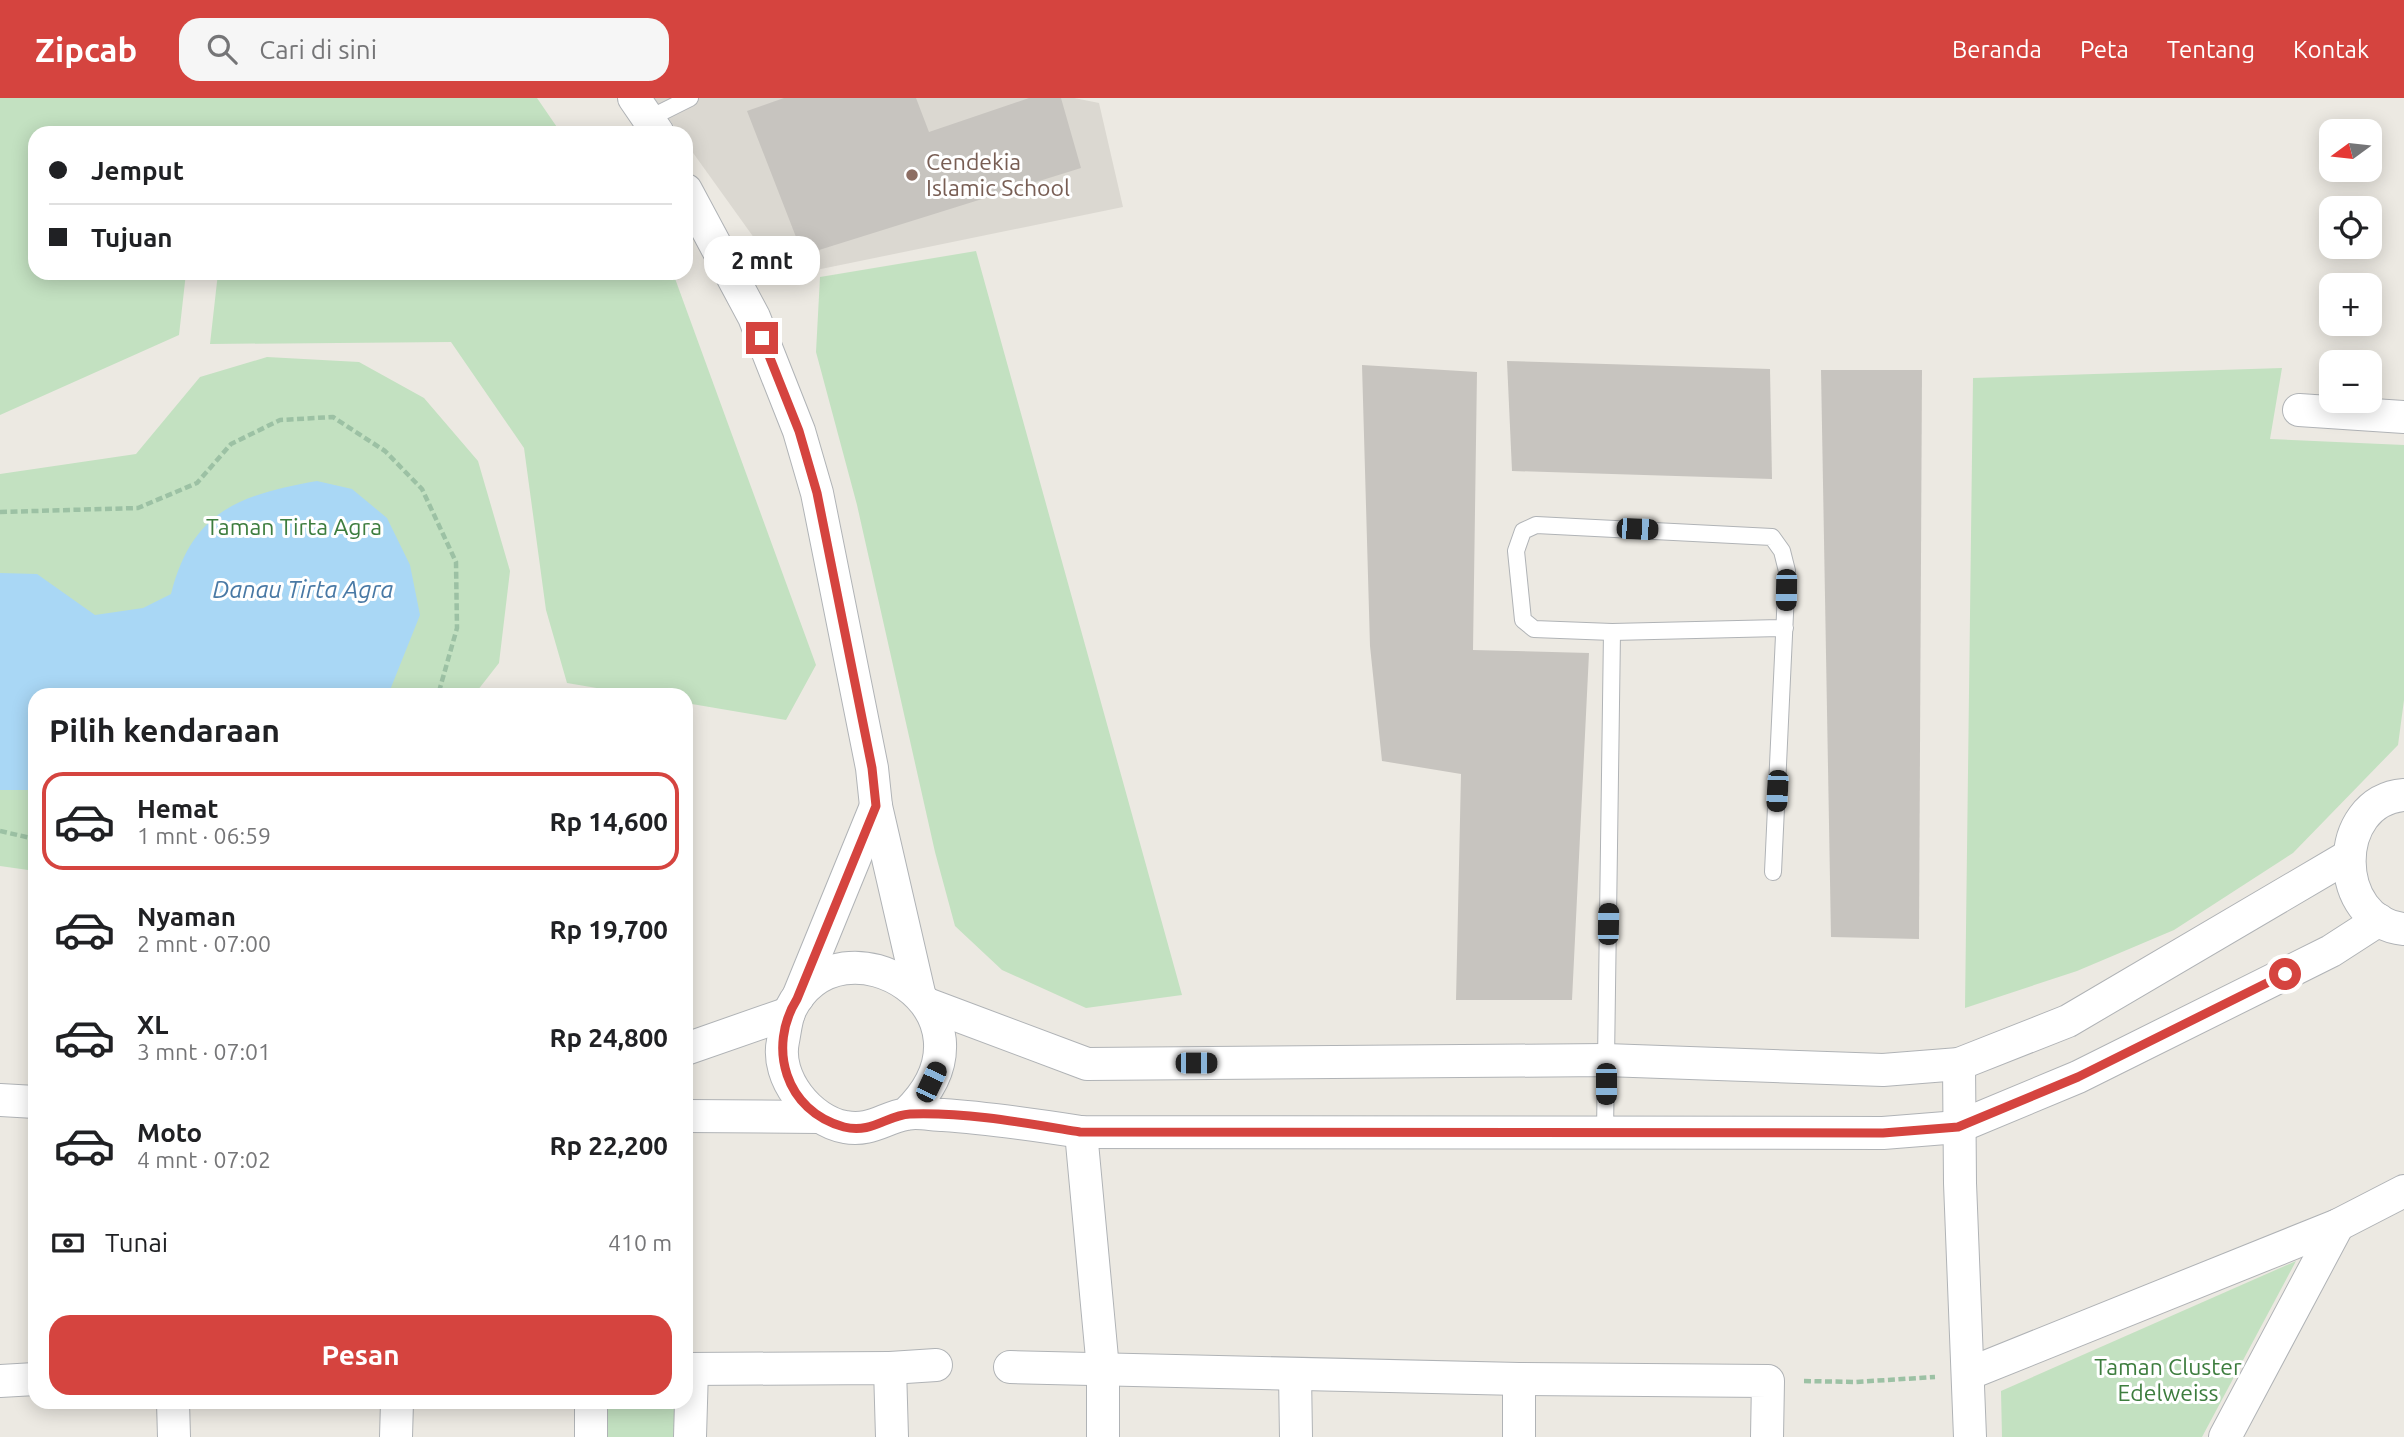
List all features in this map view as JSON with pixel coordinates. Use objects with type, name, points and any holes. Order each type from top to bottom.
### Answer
[{"type":"street","points":[[693,203],[754,317],[799,431],[817,493],[872,768],[876,806],[923,999],[939,1034],[938,1067],[924,1097],[907,1114],[874,1128],[845,1127],[818,1116],[693,1116]]},
{"type":"street","points":[[2300,410],[2404,417]]},
{"type":"street","points":[[2391,925],[2361,903],[2350,881],[2347,857],[2352,836],[2363,818],[2379,804],[2404,795]]},
{"type":"street","points":[[818,1116],[792,1089],[780,1051],[793,1006],[876,806]]},
{"type":"street","points":[[693,1046],[793,1006],[817,980],[843,970],[870,968],[896,977],[923,999],[1087,1064],[1606,1060],[1883,1070],[1959,1064],[2068,1021],[2347,857]]},
{"type":"street","points":[[907,1114],[995,1118],[1080,1132],[1883,1133],[1958,1127],[2078,1077],[2331,951],[2391,925]]},
{"type":"street","points":[[1959,1064],[1958,1127],[1970,1437]]},
{"type":"street","points":[[1080,1132],[1103,1369],[1103,1437]]},
{"type":"street","points":[[1968,1374],[2338,1225],[2404,1191]]},
{"type":"street","points":[[2225,1437],[2338,1225]]},
{"type":"street","points":[[693,1369],[890,1368],[936,1365]]},
{"type":"street","points":[[1010,1367],[1519,1379],[1768,1381],[1767,1437]]},
{"type":"street","points":[[890,1368],[892,1437]]},
{"type":"street","points":[[1295,1374],[1296,1437]]},
{"type":"street","points":[[0,1381],[28,1379]]},
{"type":"street","points":[[1519,1379],[1519,1437]]},
{"type":"street","points":[[173,1409],[174,1437]]},
{"type":"street","points":[[396,1437],[397,1409]]},
{"type":"street","points":[[591,1437],[592,1409]]},
{"type":"street","points":[[690,1409],[690,1437]]},
{"type":"lane","points":[[648,116],[690,98]]},
{"type":"lane","points":[[1773,872],[1785,628],[1787,571],[1782,551],[1772,537],[1536,524],[1523,531],[1516,551],[1523,620],[1534,629],[1612,632],[1785,628]]},
{"type":"lane","points":[[1605,1132],[1612,632]]},
{"type":"path","points":[[0,512],[138,508],[197,483],[231,444],[280,420],[333,417],[385,451],[422,489],[456,562],[457,628],[440,688]]},
{"type":"path","points":[[0,831],[28,837]]},
{"type":"path","points":[[1768,1381],[1855,1382],[1968,1374]]},
{"type":"shaded area","name":"Cendekia Islamic School","points":[[654,98],[1074,98],[1099,103],[1123,207],[782,277],[693,153],[693,126],[674,126]]},
{"type":"green space","points":[[0,98],[537,98],[556,126],[28,126],[28,280],[185,280],[179,335],[0,415]]},
{"type":"green space","points":[[976,251],[1182,995],[1086,1008],[1002,970],[955,926],[935,852],[857,505],[816,352],[820,277]]},
{"type":"green space","points":[[217,280],[676,280],[816,665],[786,720],[693,704],[693,688],[597,688],[567,683],[546,610],[524,448],[451,342],[210,344]]},
{"type":"green space","name":"Taman Tirta Agra","points":[[267,357],[359,362],[424,398],[478,461],[510,571],[499,663],[479,688],[28,688],[28,870],[0,866],[0,474],[136,454],[200,377]]},
{"type":"green space","points":[[2282,368],[2270,439],[2404,445],[2404,700],[2398,745],[2293,853],[2174,930],[2077,971],[1965,1008],[1973,378]]},
{"type":"green space","name":"Taman Cluster Edelweiss","points":[[2296,1261],[2202,1437],[2002,1437],[2001,1391]]},
{"type":"green space","points":[[601,1409],[675,1409],[675,1437],[600,1437]]},
{"type":"water","name":"Danau Tirta Agra","points":[[317,481],[352,489],[387,518],[410,565],[420,615],[391,688],[28,688],[28,790],[0,790],[0,573],[37,574],[95,615],[143,608],[171,594],[180,566],[192,543],[206,525],[242,501],[289,486]]},
{"type":"building","name":"Cendekia Islamic School","points":[[784,98],[916,98],[929,132],[1029,98],[1061,98],[1081,168],[803,255],[747,111]]},
{"type":"building","points":[[1507,361],[1770,369],[1772,479],[1512,471]]},
{"type":"building","points":[[1362,365],[1477,372],[1473,650],[1589,653],[1572,1000],[1456,1000],[1461,774],[1382,761],[1370,646]]},
{"type":"building","points":[[1821,370],[1922,370],[1919,939],[1831,937]]},
{"type":"place","name":"Cendekia Islamic School","points":[[912,175]]},
{"type":"route","points":[[762,338],[799,431],[817,493],[872,768],[876,806],[789,1013],[780,1051],[792,1089],[818,1116],[845,1127],[874,1128],[907,1114],[995,1118],[1080,1132],[1883,1133],[1958,1127],[2078,1077],[2285,974]]}]
